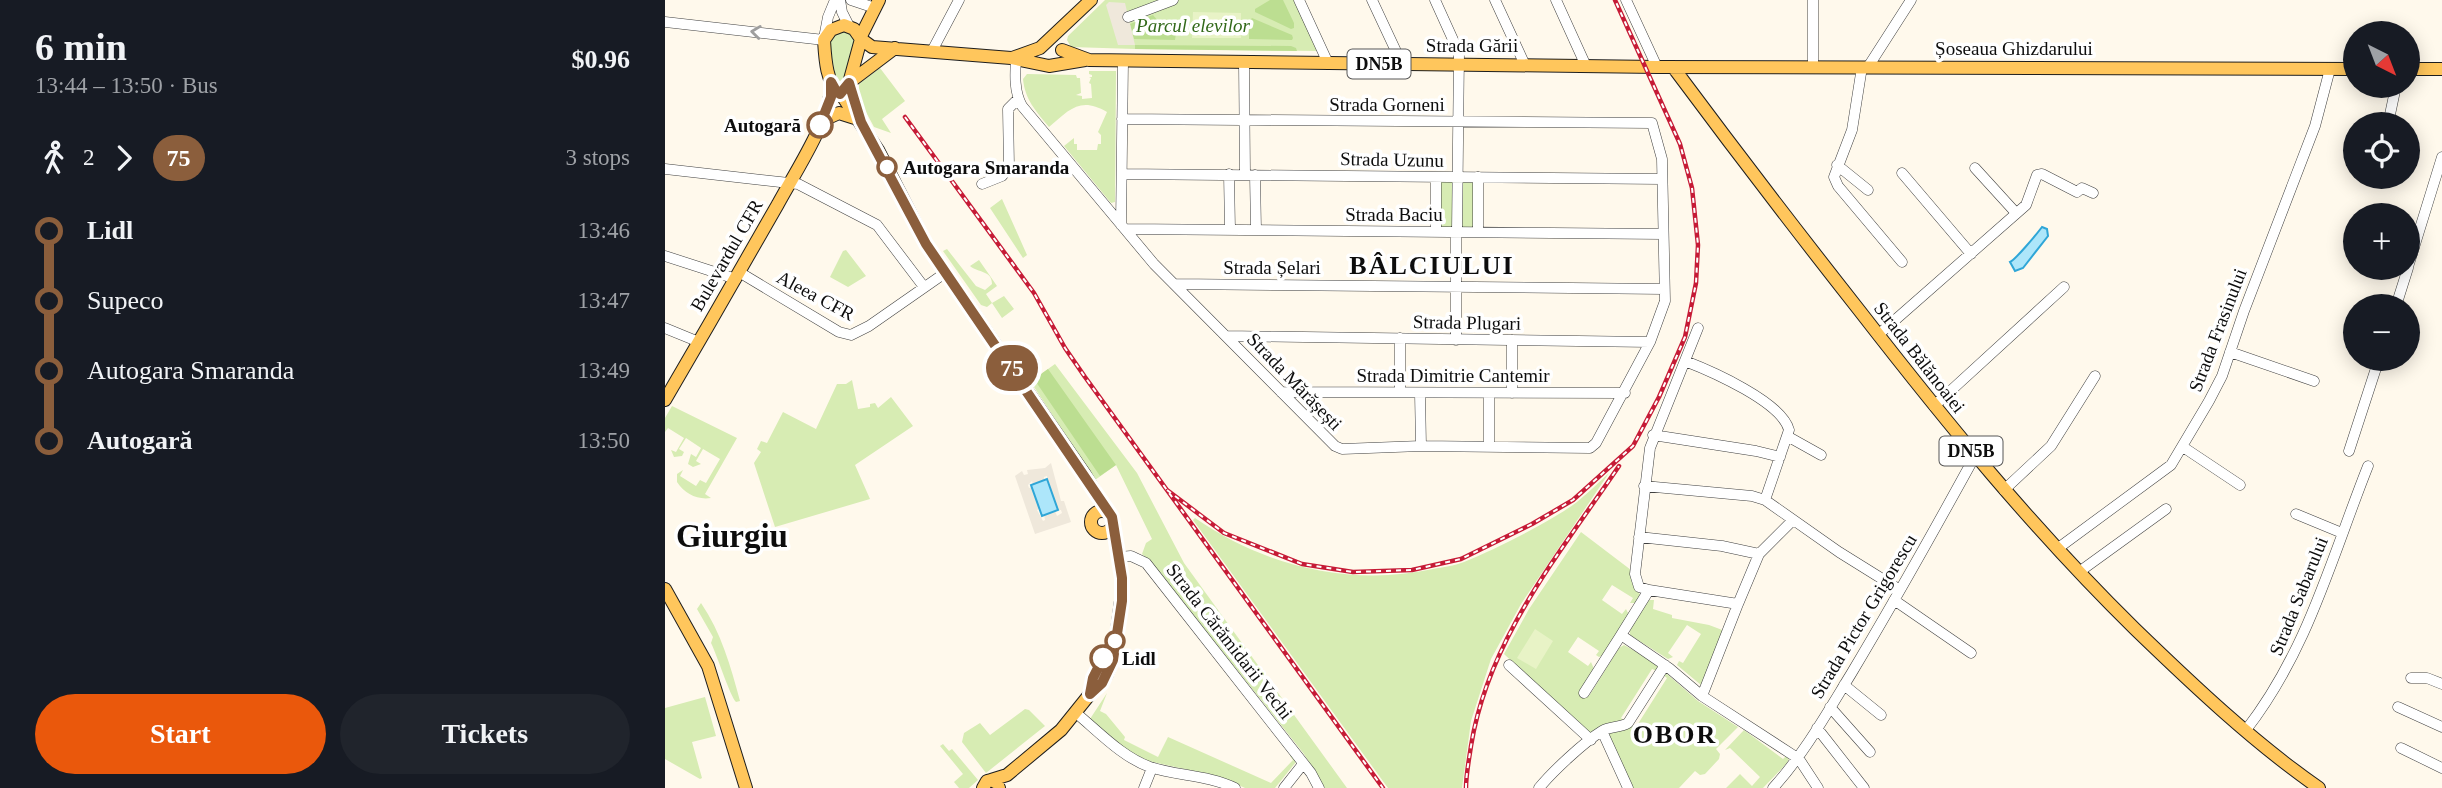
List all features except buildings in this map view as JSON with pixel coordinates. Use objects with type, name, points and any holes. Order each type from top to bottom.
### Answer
[{"type":"main road","points":[[1063,26],[1061,58],[1050,64],[1039,58],[1042,45],[1091,0]]},
{"type":"main road","points":[[845,88],[831,82],[824,39],[834,27],[849,26],[877,4]]},
{"type":"main road","points":[[877,4],[860,38],[845,88],[921,234],[945,273],[1090,482],[1111,518],[1119,557],[1122,601],[1114,643],[1104,655],[1093,678],[1090,694],[1053,736],[990,786]]},
{"type":"main road","points":[[849,26],[860,38]]},
{"type":"main road","name":"DN5B","points":[[860,38],[873,47],[1050,64],[1086,60]]},
{"type":"main road","name":"DN5B","points":[[1014,59],[1053,42],[1061,48]]},
{"type":"main road","points":[[845,88],[895,48]]},
{"type":"main road","name":"Strada Gării","points":[[1061,48],[1086,60],[1673,67]]},
{"type":"main road","name":"Șoseaua Ghizdarului","points":[[1673,67],[2343,69]]},
{"type":"main road","name":"Strada Bălănoaiei","points":[[1673,67],[1878,335],[2004,490],[2078,572],[2166,659],[2246,730],[2319,788]]},
{"type":"main road","points":[[2420,69],[2442,69]]},
{"type":"main road","name":"Bulevardul CFR","points":[[665,400],[790,182],[830,103],[831,82]]},
{"type":"main road","name":"Bulevardul CFR","points":[[818,128],[845,88]]},
{"type":"main road","points":[[818,128],[828,118],[839,113],[860,121]]},
{"type":"main road","points":[[1090,482],[1093,527],[1119,557]]},
{"type":"main road","points":[[1093,517],[1100,511],[1111,518]]},
{"type":"main road","points":[[1098,532],[1108,531],[1111,518]]},
{"type":"main road","points":[[665,589],[708,666],[746,788]]},
{"type":"street","points":[[838,0],[849,26]]},
{"type":"street","points":[[665,22],[824,39],[828,17],[838,0]]},
{"type":"street","points":[[851,0],[877,4]]},
{"type":"street","points":[[932,51],[959,0]]},
{"type":"street","points":[[1128,17],[1174,0]]},
{"type":"street","points":[[1299,0],[1328,63]]},
{"type":"street","points":[[1373,0],[1402,64]]},
{"type":"street","points":[[1435,0],[1458,50],[1456,340]]},
{"type":"street","points":[[1495,0],[1525,65]]},
{"type":"street","points":[[1556,0],[1586,66]]},
{"type":"street","points":[[1626,0],[1657,67]]},
{"type":"street","points":[[1813,0],[1813,68]]},
{"type":"street","points":[[1902,262],[1838,186],[1834,177],[1852,130],[1865,67],[1911,0]]},
{"type":"street","points":[[982,184],[1002,176],[1009,167],[1008,109],[1018,99],[1014,59]]},
{"type":"street","points":[[1123,61],[1123,227]]},
{"type":"street","points":[[1244,62],[1244,121],[1256,230]]},
{"type":"street","name":"Strada Frasinului","points":[[2057,549],[2169,467],[2183,447],[2220,381],[2272,235],[2318,118],[2330,69]]},
{"type":"street","name":"Strada Mărășești","points":[[1018,99],[1123,227],[1174,284],[1338,448],[1590,448],[1599,439],[1625,393]]},
{"type":"street","name":"Strada Gorneni","points":[[1122,119],[1652,123],[1661,150],[1662,179]]},
{"type":"street","points":[[2420,228],[2442,157]]},
{"type":"street","points":[[1837,165],[1868,190]]},
{"type":"street","points":[[1975,168],[2016,214]]},
{"type":"street","points":[[665,169],[790,182],[877,225],[924,287]]},
{"type":"street","points":[[1902,173],[1971,254]]},
{"type":"street","name":"Strada Uzunu","points":[[1122,174],[1662,179]]},
{"type":"street","points":[[1229,174],[1230,230]]},
{"type":"street","points":[[1878,335],[2016,214],[2028,201],[2038,174],[2077,191],[2082,188],[2093,193]]},
{"type":"street","points":[[1436,177],[1436,232]]},
{"type":"street","points":[[1478,177],[1478,232]]},
{"type":"street","points":[[1625,393],[1663,312],[1662,179]]},
{"type":"street","name":"Strada Baciu","points":[[1123,227],[1663,233]]},
{"type":"street","points":[[665,256],[738,275]]},
{"type":"street","name":"Aleea CFR","points":[[738,275],[839,332],[851,335],[869,326],[945,273]]},
{"type":"street","name":"Strada Șelari","points":[[1174,284],[1664,289]]},
{"type":"street","points":[[1934,406],[2064,287]]},
{"type":"street","points":[[665,328],[699,342]]},
{"type":"street","points":[[1698,328],[1653,435],[1644,486],[1635,579],[1639,587],[1649,590],[1738,604]]},
{"type":"street","name":"Strada Plugari","points":[[1227,337],[1650,342]]},
{"type":"street","points":[[1400,338],[1401,393]]},
{"type":"street","points":[[1512,340],[1512,393]]},
{"type":"street","points":[[2230,352],[2314,381]]},
{"type":"street","points":[[1685,361],[1733,381],[1787,422],[1789,430],[1765,500]]},
{"type":"street","points":[[2349,451],[2375,371]]},
{"type":"street","points":[[2004,490],[2051,446],[2095,376]]},
{"type":"street","name":"Strada Dimitrie Cantemir","points":[[1280,392],[1625,393]]},
{"type":"street","points":[[1420,393],[1421,446]]},
{"type":"street","points":[[1489,393],[1489,447]]},
{"type":"street","points":[[1653,435],[1780,457]]},
{"type":"street","points":[[1787,436],[1821,455]]},
{"type":"street","points":[[2183,447],[2240,485]]},
{"type":"street","name":"Strada Pictor Grigorescu","points":[[1773,788],[1798,760],[1844,685],[1901,590],[1975,456]]},
{"type":"street","name":"Strada Sabarului","points":[[2246,730],[2293,659],[2368,466]]},
{"type":"street","points":[[1644,486],[1752,496],[1765,500],[1901,590]]},
{"type":"street","points":[[2078,572],[2167,509]]},
{"type":"street","points":[[2296,514],[2342,533]]},
{"type":"street","points":[[1702,696],[1759,554],[1793,520]]},
{"type":"street","points":[[1639,537],[1723,546],[1759,554]]},
{"type":"street","name":"Strada Cărămidarii Vechi","points":[[1119,557],[1135,557],[1146,563],[1319,788]]},
{"type":"street","points":[[1584,694],[1649,590]]},
{"type":"street","points":[[1894,600],[1971,653]]},
{"type":"street","points":[[1621,635],[1665,665],[1702,696],[1798,760],[1818,788]]},
{"type":"street","points":[[1509,665],[1591,740]]},
{"type":"street","points":[[1539,788],[1602,731],[1628,723],[1665,665]]},
{"type":"street","points":[[2411,678],[2427,678],[2442,684]]},
{"type":"street","points":[[1844,685],[1881,715]]},
{"type":"street","points":[[1830,707],[1870,752]]},
{"type":"street","points":[[2398,707],[2442,727]]},
{"type":"street","points":[[1076,713],[1125,754],[1152,768],[1217,780],[1234,788]]},
{"type":"street","points":[[1817,728],[1864,788]]},
{"type":"street","points":[[1602,731],[1628,788]]},
{"type":"street","points":[[2401,748],[2442,768]]},
{"type":"street","points":[[1284,788],[1303,764]]},
{"type":"street","points":[[1145,788],[1152,768]]},
{"type":"green space","name":"Parcul elevilor","points":[[1105,0],[1295,0],[1319,51],[1071,47],[1068,36]]},
{"type":"green space","points":[[1270,0],[1283,0],[1294,28],[1255,12],[1255,9]]},
{"type":"green space","points":[[1193,12],[1241,13],[1241,38],[1192,38]]},
{"type":"green space","points":[[1153,15],[1176,33],[1175,40],[1134,39],[1130,24]]},
{"type":"green space","points":[[1252,18],[1292,35],[1292,40],[1249,39],[1249,21]]},
{"type":"green space","points":[[840,30],[850,34],[854,44],[844,81],[841,83],[836,78],[829,44],[830,39]]},
{"type":"green space","points":[[1135,45],[1291,46],[1297,51],[1135,49]]},
{"type":"green space","points":[[880,68],[905,101],[882,119],[891,133],[874,127],[859,99],[859,84]]},
{"type":"green space","points":[[1089,71],[1116,71],[1115,202],[1111,203],[1064,146],[1074,138],[1077,150],[1097,150],[1098,144],[1101,144],[1101,135],[1098,132],[1107,112],[1098,107],[1082,105],[1069,111],[1049,127],[1032,105],[1024,86],[1023,79],[1027,74],[1076,75],[1080,78],[1081,93],[1076,95],[1082,96],[1082,99],[1092,98],[1089,77],[1092,75]]},
{"type":"green space","points":[[1441,182],[1474,182],[1474,227],[1440,227]]},
{"type":"green space","points":[[1002,199],[1027,255],[1023,258],[990,208]]},
{"type":"green space","points":[[947,249],[976,286],[985,290],[992,284],[990,276],[970,266],[979,260],[997,286],[986,294],[992,303],[987,307],[981,305],[943,251]]},
{"type":"green space","points":[[846,250],[866,276],[848,287],[830,277]]},
{"type":"green space","points":[[1004,296],[1014,309],[1002,318],[992,303]]},
{"type":"green space","points":[[1055,364],[1137,473],[1184,563],[1347,788],[1325,788],[1304,754],[1142,554],[1146,543],[1152,539],[1116,465],[1095,480],[1034,387],[1034,379]]},
{"type":"green space","points":[[1048,369],[1116,465],[1100,476],[1034,379]]},
{"type":"green space","points":[[852,380],[858,409],[870,407],[870,404],[875,403],[878,408],[891,397],[913,426],[855,465],[870,499],[775,527],[754,463],[761,452],[757,449],[761,441],[767,443],[783,412],[816,429],[837,384],[846,384]]},
{"type":"green space","points":[[672,406],[737,438],[705,494],[711,498],[692,495],[677,482],[677,474],[683,470],[680,476],[696,486],[700,480],[706,483],[720,459],[703,449],[696,461],[701,464],[693,467],[688,464],[691,454],[696,457],[701,448],[686,438],[679,449],[684,452],[682,456],[674,457],[671,450],[676,452],[684,438],[668,428],[665,432],[665,418]]},
{"type":"green space","points":[[1609,473],[1521,604],[1491,659],[1471,721],[1462,788],[1388,788],[1193,520],[1195,518],[1250,549],[1309,568],[1339,573],[1402,574],[1460,563],[1507,543],[1566,510]]},
{"type":"green space","points":[[1581,532],[1631,570],[1632,583],[1641,596],[1637,603],[1630,603],[1633,598],[1612,585],[1602,600],[1622,614],[1626,609],[1629,615],[1604,655],[1596,655],[1599,651],[1578,637],[1568,652],[1588,666],[1591,662],[1594,669],[1581,691],[1589,696],[1619,648],[1624,645],[1653,661],[1658,667],[1657,671],[1652,669],[1621,718],[1625,721],[1591,736],[1504,654],[1529,609]]},
{"type":"green space","points":[[1649,600],[1654,600],[1653,609],[1672,615],[1672,618],[1725,631],[1701,685],[1677,665],[1679,661],[1683,663],[1701,634],[1687,625],[1668,653],[1673,657],[1668,659],[1630,635],[1630,630]]},
{"type":"green space","points":[[701,603],[720,638],[740,701],[736,702],[730,692],[711,643],[713,637],[697,609]]},
{"type":"green space","points":[[1535,629],[1553,641],[1536,669],[1517,658]]},
{"type":"green space","points":[[1667,674],[1698,701],[1738,727],[1716,749],[1720,754],[1719,759],[1705,774],[1700,775],[1695,771],[1679,788],[1631,788],[1606,733],[1631,725],[1636,727],[1667,678],[1663,675]]},
{"type":"green space","points":[[1107,693],[1100,711],[1106,714],[1125,737],[1124,740],[1158,757],[1168,737],[1271,783],[1293,760],[1290,756],[1293,754],[1296,762],[1275,788],[1245,788],[1221,777],[1148,761],[1127,750],[1090,719]]},
{"type":"green space","points":[[705,697],[716,736],[692,742],[702,778],[700,779],[665,759],[665,708]]},
{"type":"green space","points":[[1025,709],[1045,726],[986,773],[962,742],[964,733],[980,723],[990,735]]},
{"type":"green space","points":[[1744,730],[1783,759],[1786,756],[1789,759],[1763,788],[1726,788],[1740,774],[1752,786],[1760,777],[1730,748],[1725,750]]},
{"type":"green space","points":[[943,744],[949,751],[952,749],[978,780],[969,788],[959,788],[954,782],[963,774],[940,746]]},
{"type":"shaded area","points":[[1109,2],[1125,3],[1135,45],[1118,45],[1106,5]]},
{"type":"shaded area","points":[[1051,463],[1061,501],[1064,501],[1071,522],[1035,534],[1015,476],[1022,471],[1024,475],[1028,474],[1027,470],[1045,468]],"holes":[[[1047,476],[1058,510],[1062,513],[1057,516],[1055,511],[1044,515],[1043,521],[1037,510],[1039,509],[1032,487],[1029,488],[1028,485],[1032,481],[1033,484],[1044,480]]]},
{"type":"water","points":[[2042,227],[2047,229],[2048,236],[2023,268],[2015,271],[2010,262]]},
{"type":"water","points":[[1047,479],[1058,510],[1042,516],[1031,485]]},
{"type":"railway","points":[[1167,490],[1224,533],[1302,564],[1353,572],[1412,570],[1461,559],[1532,524],[1573,500],[1633,446],[1659,397],[1685,337],[1696,283],[1698,245],[1692,188],[1680,144],[1615,0]]},
{"type":"railway","points":[[905,117],[1034,293],[1085,377],[1383,788]]},
{"type":"railway","points":[[1466,788],[1471,746],[1480,707],[1493,669],[1510,633],[1529,598],[1619,466]]},
{"type":"bus line","name":"75","points":[[820,125],[830,103],[831,82],[840,94],[849,83],[861,122],[926,244],[1112,517],[1122,578],[1122,601],[1113,660],[1102,683],[1090,694],[1093,678],[1103,658]]},
{"type":"place","name":"Autogară","points":[[820,125]]},
{"type":"place","name":"Autogara Smaranda","points":[[887,167]]},
{"type":"place","name":"Lidl","points":[[1103,658]]},
{"type":"district","name":"BÂLCIULUI","points":[[1432,265]]},
{"type":"district","name":"Giurgiu","points":[[732,535]]},
{"type":"district","name":"OBOR","points":[[1675,734]]}]
